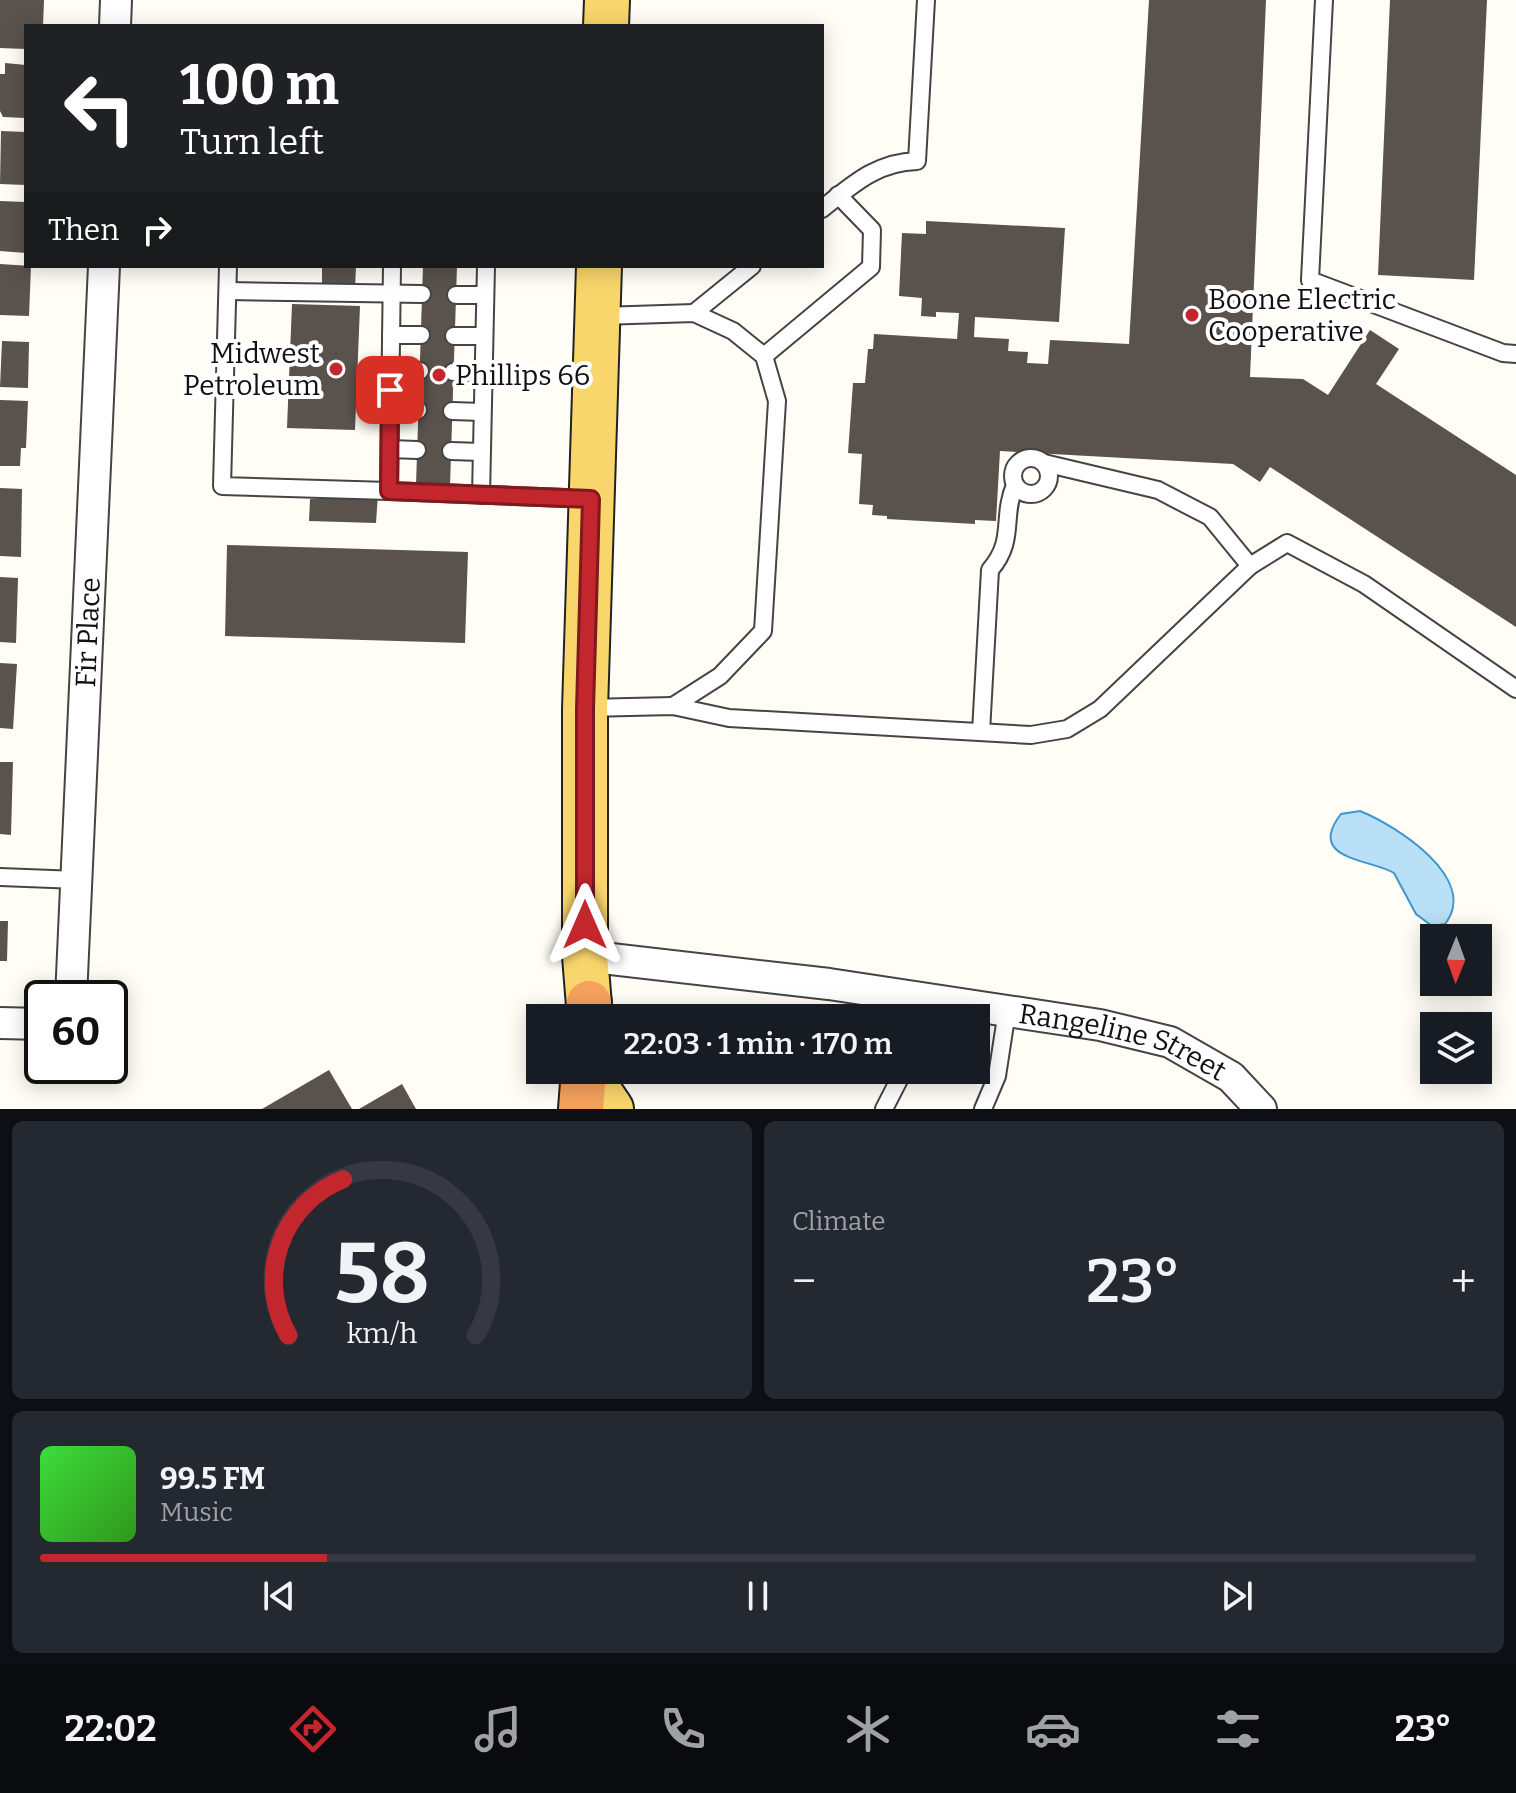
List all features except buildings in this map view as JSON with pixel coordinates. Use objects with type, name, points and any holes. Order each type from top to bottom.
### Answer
[{"type":"main road","points":[[606,24],[607,0]]},
{"type":"main road","points":[[588,1004],[585,956],[585,709],[599,268]]},
{"type":"street","points":[[115,24],[116,0]]},
{"type":"street","name":"Fir Place","points":[[72,980],[104,268]]},
{"type":"street","name":"Rangeline Street","points":[[585,956],[891,1004]]},
{"type":"street","name":"Rangeline Street","points":[[990,1010],[1100,1025],[1170,1042],[1231,1077],[1261,1109]]},
{"type":"street","points":[[0,1023],[24,1024]]},
{"type":"lane","points":[[824,207],[866,174],[893,162],[917,161],[926,0]]},
{"type":"lane","points":[[1324,0],[1310,280],[1512,356]]},
{"type":"lane","points":[[764,356],[871,267],[872,230],[838,195]]},
{"type":"lane","points":[[228,268],[222,486],[591,499]]},
{"type":"lane","points":[[389,491],[392,268]]},
{"type":"lane","points":[[481,495],[486,268]]},
{"type":"lane","points":[[694,313],[750,268]]},
{"type":"lane","points":[[228,291],[422,294]]},
{"type":"lane","points":[[456,295],[484,295]]},
{"type":"lane","points":[[597,316],[694,313],[733,331],[764,356],[777,401],[763,631],[720,676],[673,706]]},
{"type":"lane","points":[[391,335],[421,335]]},
{"type":"lane","points":[[454,336],[484,336]]},
{"type":"lane","points":[[390,370],[420,371]]},
{"type":"lane","points":[[453,372],[483,373]]},
{"type":"lane","points":[[390,410],[418,410]]},
{"type":"lane","points":[[452,411],[482,412]]},
{"type":"lane","points":[[390,449],[417,450]]},
{"type":"lane","points":[[451,451],[481,452]]},
{"type":"lane","points":[[981,732],[990,570],[1005,553],[1009,500],[1015,485],[1013,474],[1022,460],[1033,458],[1158,490],[1210,517],[1250,566]]},
{"type":"lane","points":[[1015,485],[1024,492],[1041,491],[1049,474],[1044,463]]},
{"type":"lane","points":[[585,709],[673,706],[729,718],[1031,735],[1067,729],[1100,709],[1250,566],[1287,543],[1364,584],[1516,689]]},
{"type":"lane","points":[[0,877],[78,880]]},
{"type":"lane","points":[[983,1109],[997,1076],[1007,1011]]},
{"type":"lane","points":[[884,1109],[897,1084]]},
{"type":"water","points":[[1360,811],[1376,818],[1430,856],[1452,889],[1453,907],[1445,924],[1429,924],[1416,914],[1394,873],[1345,856],[1336,849],[1331,841],[1332,829],[1341,814]]},
{"type":"place","name":"Boone Electric Cooperative","points":[[1192,315]]},
{"type":"place","name":"Midwest Petroleum","points":[[336,369]]},
{"type":"place","name":"Phillips 66","points":[[439,375]]},
{"type":"route","points":[[390,390],[389,491],[591,499],[585,709],[585,925]]}]
